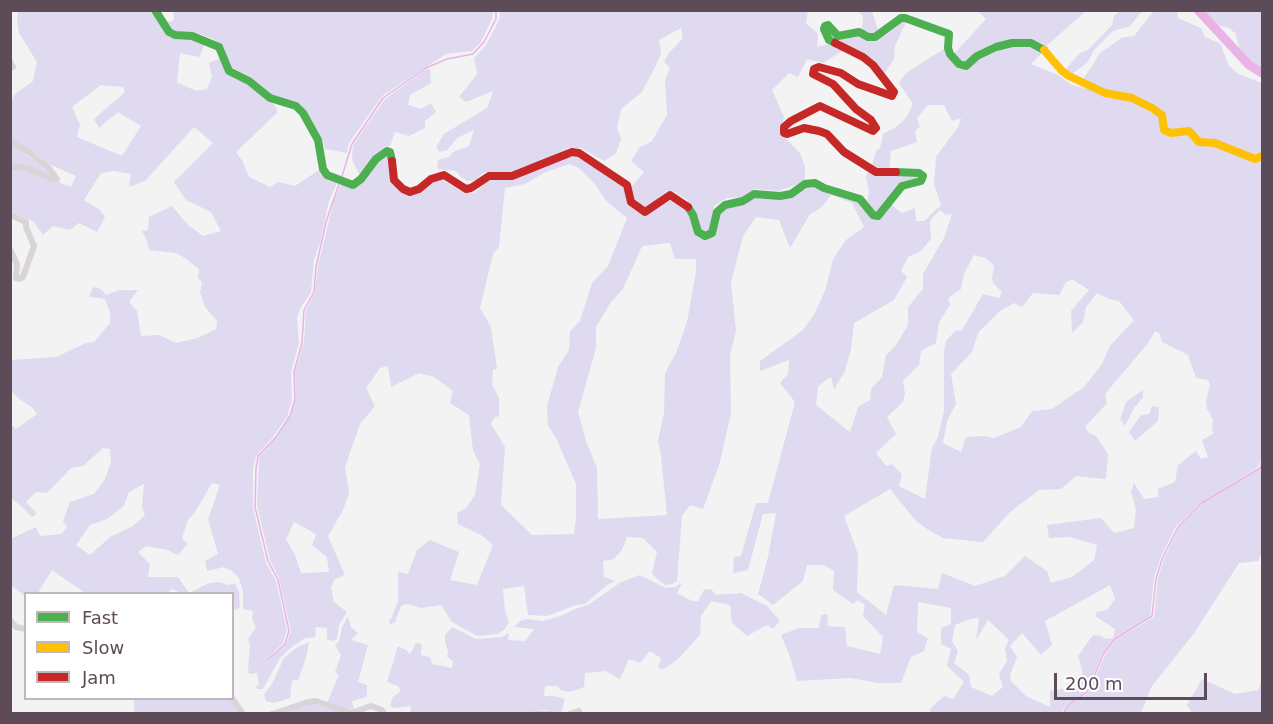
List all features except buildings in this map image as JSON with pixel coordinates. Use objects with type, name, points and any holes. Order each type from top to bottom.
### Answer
[{"type":"street","points":[[155,10],[169,32],[175,35],[200,38],[219,47],[229,71],[249,81],[270,98],[296,106],[318,140],[323,169],[327,175],[336,180],[353,185],[361,179],[376,159],[387,151],[392,156],[394,180],[403,189],[410,192],[419,189],[431,180],[444,175],[466,189],[489,176],[512,176],[572,152],[579,153],[627,185],[631,202],[645,212],[670,195],[687,205],[698,232],[705,237],[712,233],[717,212],[725,206],[743,201],[754,194],[780,196],[790,194],[805,184],[815,183],[860,199],[873,215],[878,216],[902,186],[921,181],[923,176],[919,173],[876,172],[844,152],[827,134],[819,131],[804,128],[784,133],[784,127],[787,124],[819,106],[873,131],[876,128],[871,120],[856,109],[833,84],[813,74],[814,69],[841,73],[858,84],[892,96],[894,92],[873,65],[829,40],[824,29],[828,25],[837,36],[859,32],[868,37],[875,37],[901,18],[905,18],[949,34],[950,54],[959,64],[966,66],[977,56],[996,47],[1012,43],[1031,43],[1044,50],[1062,71],[1070,76],[1105,93],[1132,98],[1162,114],[1164,130],[1171,133],[1189,131],[1199,142],[1215,143],[1255,159],[1263,156]]},
{"type":"street","points":[[10,61],[14,67],[10,68]]},
{"type":"street","points":[[10,141],[39,160],[57,179],[27,168],[10,167]]},
{"type":"street","points":[[10,215],[26,222],[34,246],[23,277],[20,279],[16,278],[17,264],[10,249]]},
{"type":"street","points":[[10,620],[16,627],[24,629]]},
{"type":"street","points":[[233,700],[243,714]]},
{"type":"street","points":[[272,714],[316,701],[351,712],[371,706],[383,712],[390,711],[390,714]]},
{"type":"street","points":[[570,714],[579,711]]},
{"type":"street","points":[[533,714],[554,714]]},
{"type":"shaded area","points":[[173,10],[493,11],[492,19],[481,42],[472,51],[446,54],[382,96],[349,143],[347,153],[325,149],[307,112],[299,103],[269,95],[249,76],[231,67],[222,46],[213,39],[200,34],[173,31],[166,22],[174,21]]},
{"type":"shaded area","points":[[18,11],[153,11],[160,24],[183,38],[205,44],[199,57],[180,53],[177,82],[196,91],[207,89],[212,76],[209,63],[221,58],[239,79],[274,104],[278,112],[236,152],[249,177],[270,187],[278,182],[295,186],[319,170],[326,178],[337,183],[329,201],[320,243],[314,259],[311,292],[297,318],[299,343],[291,372],[292,400],[287,417],[256,456],[253,469],[253,508],[266,563],[276,581],[287,631],[283,643],[266,661],[269,661],[286,644],[291,631],[279,579],[270,560],[257,506],[259,457],[277,437],[291,415],[296,398],[295,372],[304,342],[306,310],[315,292],[318,266],[334,200],[341,183],[355,187],[378,158],[390,154],[401,191],[441,179],[463,192],[474,193],[488,181],[574,156],[582,159],[625,189],[630,206],[635,211],[645,214],[667,201],[673,201],[684,207],[690,214],[698,237],[706,240],[712,236],[721,212],[730,206],[755,197],[790,196],[816,187],[856,199],[872,218],[889,203],[902,213],[915,208],[916,221],[924,221],[941,205],[934,184],[936,157],[958,127],[961,118],[952,121],[944,105],[928,105],[917,118],[920,127],[915,131],[917,142],[891,151],[889,172],[882,171],[872,165],[876,151],[880,148],[883,134],[906,118],[913,104],[899,83],[906,73],[944,49],[953,63],[977,61],[1007,47],[1029,45],[1042,53],[1031,64],[1058,75],[1072,85],[1131,100],[1160,117],[1163,132],[1184,133],[1216,146],[1262,159],[1262,459],[1258,467],[1201,503],[1176,526],[1160,559],[1154,578],[1150,616],[1115,638],[1103,653],[1085,692],[1066,705],[1061,713],[932,713],[929,710],[944,696],[953,699],[964,682],[947,666],[951,649],[941,644],[941,628],[951,624],[951,608],[918,602],[917,632],[928,638],[924,651],[911,657],[901,683],[877,683],[851,678],[797,681],[781,635],[799,628],[819,628],[821,615],[827,614],[828,626],[845,627],[847,646],[880,654],[883,637],[863,616],[865,605],[858,600],[853,604],[833,590],[834,571],[824,565],[807,565],[803,581],[773,605],[758,594],[776,513],[763,514],[748,570],[733,573],[734,557],[741,556],[756,503],[768,503],[795,402],[780,383],[788,374],[789,360],[760,371],[760,361],[803,330],[815,313],[826,288],[833,259],[846,240],[864,227],[852,203],[831,195],[822,207],[810,214],[790,248],[779,220],[756,217],[743,236],[731,283],[736,331],[730,355],[731,413],[720,462],[703,509],[690,505],[682,516],[677,581],[665,585],[657,579],[652,573],[657,552],[643,538],[627,537],[622,550],[614,559],[603,561],[604,577],[616,581],[607,585],[585,604],[547,616],[528,615],[524,586],[503,589],[505,611],[509,622],[504,630],[497,634],[477,636],[452,622],[441,605],[421,608],[407,604],[401,606],[395,622],[390,625],[389,619],[398,601],[398,572],[408,574],[417,550],[430,540],[459,552],[450,580],[477,585],[493,545],[481,535],[458,524],[457,513],[466,508],[475,495],[480,464],[473,451],[469,415],[450,403],[453,391],[434,377],[419,373],[391,387],[388,366],[380,368],[366,388],[375,406],[360,424],[345,467],[349,493],[343,510],[328,536],[345,575],[335,579],[331,587],[334,602],[347,612],[339,625],[337,639],[333,641],[327,639],[327,628],[316,627],[315,637],[305,638],[292,647],[280,658],[263,689],[258,689],[255,686],[259,685],[257,673],[249,674],[248,667],[250,646],[248,639],[256,627],[252,619],[253,611],[243,609],[243,592],[239,578],[224,567],[207,571],[205,561],[218,554],[208,519],[220,485],[212,483],[188,520],[182,538],[187,544],[178,555],[167,550],[146,546],[138,552],[150,564],[148,577],[178,577],[188,592],[178,592],[171,589],[169,592],[84,592],[52,570],[39,592],[24,592],[23,595],[11,585],[10,539],[36,527],[40,536],[62,534],[67,527],[63,521],[70,502],[94,494],[104,481],[111,462],[110,449],[103,448],[83,466],[71,468],[47,493],[36,492],[26,502],[37,514],[32,517],[11,498],[11,424],[16,429],[37,414],[11,390],[11,360],[56,357],[86,343],[94,342],[110,323],[110,312],[105,299],[89,297],[93,287],[101,289],[106,295],[119,290],[138,290],[129,302],[137,311],[141,336],[159,335],[176,343],[198,338],[216,329],[217,321],[205,307],[200,292],[202,282],[198,278],[199,269],[176,253],[149,250],[142,231],[148,230],[149,217],[172,206],[187,224],[203,236],[221,231],[211,212],[186,200],[174,182],[213,143],[194,127],[145,181],[129,187],[131,174],[114,171],[101,173],[84,200],[100,210],[105,217],[97,232],[79,223],[70,230],[53,226],[43,235],[33,221],[11,212],[11,169],[28,170],[71,187],[76,176],[51,165],[11,139],[11,102],[15,94],[33,81],[37,62],[19,33]],"holes":[[[101,85],[123,87],[125,92],[94,119],[99,128],[118,112],[141,126],[122,156],[77,137],[80,125],[72,107]],[[569,164],[579,168],[595,184],[606,201],[627,218],[608,266],[592,283],[580,321],[570,331],[569,350],[558,367],[547,406],[548,425],[576,484],[574,534],[532,535],[501,505],[505,447],[491,424],[494,418],[499,416],[499,398],[492,385],[493,370],[497,369],[491,327],[480,308],[493,254],[499,247],[505,188],[525,184],[546,172]],[[940,210],[946,215],[952,214],[944,238],[923,274],[923,289],[908,307],[908,325],[896,345],[886,355],[882,377],[871,389],[870,400],[858,407],[850,432],[816,405],[818,386],[831,377],[834,390],[845,371],[851,349],[854,323],[894,300],[907,277],[901,271],[908,257],[921,251],[931,239],[932,218]],[[670,243],[675,259],[696,259],[696,272],[687,322],[676,353],[665,373],[664,413],[658,441],[667,515],[598,519],[597,468],[578,412],[596,348],[596,327],[611,302],[623,289],[642,246]],[[974,255],[985,258],[993,264],[993,283],[1002,292],[999,298],[983,294],[962,330],[955,331],[946,341],[944,411],[938,437],[932,448],[925,499],[899,486],[902,474],[892,464],[886,466],[876,453],[896,434],[887,417],[903,402],[905,394],[903,381],[919,365],[921,351],[936,343],[939,322],[950,305],[948,298],[961,289],[964,274]],[[1072,279],[1089,290],[1071,311],[1072,333],[1083,322],[1086,307],[1097,293],[1119,301],[1134,320],[1110,346],[1102,364],[1084,387],[1052,409],[1032,411],[1021,427],[994,438],[966,437],[961,452],[943,443],[947,421],[956,404],[951,374],[972,352],[978,333],[1000,311],[1014,303],[1022,307],[1033,293],[1059,295],[1066,282]],[[1155,331],[1160,334],[1162,342],[1188,355],[1196,378],[1208,380],[1210,384],[1206,401],[1207,409],[1213,419],[1214,433],[1202,440],[1208,457],[1201,459],[1196,451],[1178,465],[1175,482],[1158,489],[1158,497],[1144,499],[1134,483],[1131,492],[1136,509],[1134,528],[1114,533],[1101,518],[1047,525],[1049,538],[1070,537],[1097,545],[1094,560],[1072,577],[1051,583],[1047,571],[1025,556],[1005,576],[975,586],[942,573],[938,589],[894,585],[886,615],[857,592],[858,554],[844,516],[890,489],[915,520],[927,529],[943,538],[983,542],[1010,512],[1039,490],[1061,489],[1076,476],[1106,479],[1108,454],[1096,436],[1089,433],[1085,427],[1107,403],[1105,394],[1148,343]],[[144,484],[142,507],[145,515],[133,526],[110,537],[90,555],[76,545],[90,525],[107,519],[124,506],[129,492]],[[294,522],[316,534],[312,545],[327,557],[329,572],[301,573],[286,539]],[[1110,585],[1115,599],[1107,610],[1097,612],[1095,616],[1115,629],[1113,638],[1105,639],[1093,635],[1078,656],[1083,673],[1072,680],[1066,691],[1062,689],[1050,691],[1050,707],[1026,696],[1011,681],[1010,675],[1017,657],[1010,646],[1022,633],[1041,655],[1052,645],[1045,621]],[[979,618],[976,640],[988,620],[1009,640],[1005,648],[1007,661],[999,674],[1003,687],[992,696],[971,687],[969,675],[954,663],[958,651],[952,641],[955,625]]]},
{"type":"shaded area","points":[[500,11],[808,11],[806,23],[818,34],[817,47],[830,44],[844,50],[823,63],[807,59],[798,77],[789,73],[772,90],[784,117],[780,133],[800,153],[805,166],[805,182],[778,191],[755,189],[743,197],[727,198],[714,206],[711,231],[704,233],[699,229],[687,200],[675,192],[666,191],[650,206],[644,208],[638,205],[631,187],[644,172],[631,161],[640,147],[652,141],[667,115],[665,80],[670,68],[664,62],[683,38],[681,28],[659,40],[661,54],[642,92],[621,109],[617,128],[621,139],[616,153],[604,161],[581,148],[568,148],[539,163],[510,173],[485,172],[477,180],[468,181],[456,171],[437,169],[438,160],[469,146],[474,130],[457,138],[447,150],[439,152],[436,147],[444,134],[487,108],[493,91],[466,102],[459,97],[477,74],[474,58],[486,45],[500,18]]},
{"type":"shaded area","points":[[858,11],[872,11],[878,30],[874,35],[862,30],[863,16]]},
{"type":"shaded area","points":[[978,11],[1086,11],[1045,47],[1021,40],[965,63],[953,55],[986,19]]},
{"type":"shaded area","points":[[1120,11],[1142,11],[1130,26],[1113,31],[1094,50],[1088,62],[1072,74],[1064,71],[1080,53],[1088,50],[1112,25],[1114,16]]},
{"type":"shaded area","points":[[1154,11],[1177,11],[1178,18],[1201,28],[1205,37],[1220,43],[1229,66],[1238,74],[1262,83],[1262,154],[1255,156],[1165,128],[1163,114],[1105,91],[1083,79],[1099,54],[1121,38],[1134,36]]},
{"type":"shaded area","points":[[1200,11],[1262,11],[1262,69],[1252,64],[1241,53],[1235,33],[1229,28],[1217,25]]},
{"type":"shaded area","points":[[897,22],[906,22],[895,46],[894,59],[884,74],[877,63],[866,55],[830,39],[831,34],[853,34],[867,39]]},
{"type":"shaded area","points":[[430,69],[431,83],[410,95],[408,105],[421,109],[431,103],[436,112],[425,121],[425,128],[409,136],[395,132],[390,146],[384,147],[359,174],[352,160],[353,145],[385,99],[425,70]]},
{"type":"shaded area","points":[[10,143],[47,169],[55,177],[11,165]]},
{"type":"shaded area","points":[[868,172],[882,176],[919,174],[920,179],[901,183],[878,211],[874,212],[867,203],[869,192],[866,177]]},
{"type":"shaded area","points":[[1143,390],[1143,397],[1134,408],[1125,426],[1120,419],[1126,402]]},
{"type":"shaded area","points":[[1152,406],[1159,407],[1158,421],[1135,441],[1129,432],[1141,415],[1149,414]]},
{"type":"shaded area","points":[[1262,465],[1262,553],[1258,561],[1239,563],[1195,632],[1152,686],[1141,713],[1064,713],[1068,706],[1088,693],[1106,653],[1116,640],[1154,617],[1158,578],[1179,527],[1204,503],[1261,468]]},
{"type":"shaded area","points":[[640,575],[666,588],[682,583],[677,593],[692,601],[698,601],[704,590],[711,589],[716,595],[741,593],[767,606],[780,621],[773,629],[767,625],[747,636],[732,623],[730,605],[711,601],[701,616],[700,635],[677,660],[662,670],[658,667],[661,658],[650,651],[640,663],[629,659],[620,679],[605,671],[585,673],[584,687],[570,692],[560,690],[558,686],[545,686],[544,696],[565,699],[561,713],[546,710],[517,714],[410,713],[411,706],[393,708],[390,705],[393,697],[401,691],[398,686],[387,682],[398,646],[410,654],[416,643],[422,644],[421,655],[430,657],[432,664],[452,668],[453,661],[447,657],[445,635],[452,627],[476,639],[502,637],[509,633],[508,640],[525,641],[534,629],[514,627],[520,621],[526,619],[543,621],[561,616],[588,605],[621,582]]},
{"type":"shaded area","points":[[209,583],[235,584],[239,592],[240,608],[235,610],[234,592],[191,592]]},
{"type":"shaded area","points":[[348,617],[351,627],[358,633],[351,640],[368,645],[358,682],[367,685],[367,697],[352,701],[354,709],[348,710],[327,703],[339,675],[335,672],[341,655],[335,645],[339,642],[342,627]]},
{"type":"shaded area","points":[[309,642],[298,680],[292,680],[290,698],[274,703],[266,701],[264,694],[272,684],[284,658],[296,648]]},
{"type":"shaded area","points":[[1202,679],[1235,694],[1258,690],[1262,680],[1262,713],[1192,713],[1187,705]]},
{"type":"shaded area","points":[[134,700],[231,700],[241,713],[134,713]]},
{"type":"shaded area","points":[[307,704],[315,704],[349,714],[283,714]]},
{"type":"waterway","points":[[342,176],[352,144],[383,98],[426,68],[447,59],[473,54],[484,42],[496,19],[496,10]]},
{"type":"waterway","points":[[1198,10],[1249,65],[1262,73]]},
{"type":"waterway","points":[[268,660],[285,644],[289,631],[278,580],[268,561],[255,507],[256,469],[258,456],[276,437],[290,416],[295,399],[294,372],[302,343],[304,310],[314,292],[316,267],[326,222],[339,184]]},
{"type":"waterway","points":[[1063,714],[1067,706],[1087,692],[1104,653],[1115,639],[1152,616],[1156,579],[1162,559],[1178,527],[1202,503],[1260,468],[1262,463]]},
{"type":"traffic: fast","points":[[155,10],[169,32],[175,35],[192,36],[219,47],[229,71],[249,81],[270,98],[296,106],[303,113],[318,140],[323,169],[327,175],[353,185],[361,179],[376,159],[387,151],[390,152],[392,161]]},
{"type":"traffic: fast","points":[[835,43],[829,40],[825,26],[828,25],[838,36],[859,32],[868,37],[875,37],[901,18],[905,18],[949,34],[950,54],[959,64],[966,66],[977,56],[996,47],[1012,43],[1031,43],[1044,50]]},
{"type":"traffic: fast","points":[[688,207],[698,232],[705,236],[712,233],[717,212],[725,205],[743,201],[754,194],[780,196],[791,194],[805,184],[815,183],[860,199],[873,215],[878,216],[902,186],[921,181],[923,176],[919,173],[896,172]]},
{"type":"traffic: slow","points":[[1044,50],[1069,76],[1105,93],[1132,98],[1152,108],[1162,115],[1164,130],[1171,133],[1189,131],[1199,142],[1215,143],[1255,159],[1262,156]]},
{"type":"traffic: jam","points":[[835,43],[863,57],[873,65],[894,92],[892,96],[858,84],[841,73],[819,67],[814,69],[813,74],[833,84],[856,109],[871,120],[876,128],[873,131],[820,106],[791,121],[784,127],[784,133],[804,128],[819,131],[827,134],[844,152],[876,172],[896,172]]},
{"type":"traffic: jam","points":[[392,161],[394,180],[410,192],[419,189],[431,179],[444,175],[466,189],[471,188],[489,176],[512,176],[572,152],[579,153],[627,185],[631,202],[645,212],[670,195],[688,207]]}]
